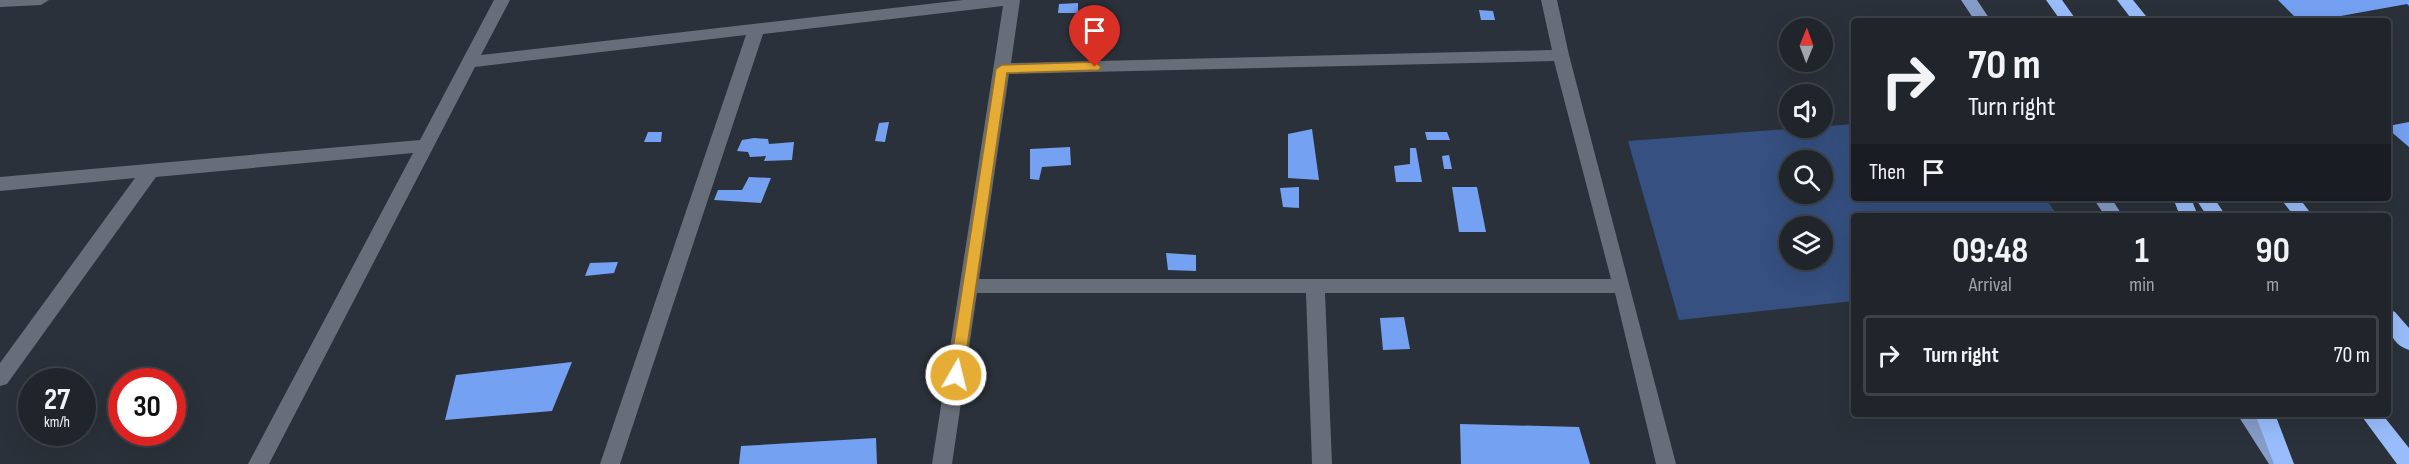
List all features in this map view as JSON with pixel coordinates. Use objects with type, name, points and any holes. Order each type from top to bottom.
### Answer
[{"type":"highway","points":[[2054,0],[2067,18]]},
{"type":"highway","points":[[2125,0],[2140,18]]},
{"type":"highway","points":[[2292,201],[2302,213]]},
{"type":"highway","points":[[2391,321],[2409,342]]},
{"type":"highway","points":[[2266,417],[2282,464]]},
{"type":"highway","points":[[2372,417],[2409,464]]},
{"type":"main road","points":[[1969,0],[1981,18]]},
{"type":"main road","points":[[2249,417],[2282,464]]},
{"type":"street","points":[[0,2],[41,0]]},
{"type":"street","points":[[258,464],[502,0]]},
{"type":"street","points":[[470,62],[1010,0],[1002,69],[942,464]]},
{"type":"street","points":[[1549,0],[1561,55],[1666,464]]},
{"type":"street","points":[[610,464],[756,30]]},
{"type":"street","points":[[1002,69],[1561,55]]},
{"type":"street","points":[[0,184],[425,146]]},
{"type":"street","points":[[0,378],[151,170]]},
{"type":"street","points":[[969,286],[1622,286]]},
{"type":"street","points":[[1315,286],[1322,464]]},
{"type":"shaded area","points":[[1851,124],[1851,201],[2047,201],[2056,213],[1851,213],[1851,301],[1679,320],[1628,141],[1779,130],[1779,138],[1833,138],[1833,126]]},
{"type":"building","points":[[2278,0],[2409,0],[2409,6],[2407,4],[2330,18],[2296,18]]},
{"type":"building","points":[[1078,3],[1078,13],[1058,13],[1059,4]]},
{"type":"building","points":[[1479,10],[1493,11],[1495,20],[1481,20]]},
{"type":"building","points":[[889,122],[885,142],[875,141],[879,123]]},
{"type":"building","points":[[2409,122],[2409,147],[2391,132],[2391,125]]},
{"type":"building","points":[[1312,129],[1319,180],[1288,178],[1288,134]]},
{"type":"building","points":[[648,132],[662,132],[661,142],[644,142]]},
{"type":"building","points":[[1425,132],[1447,132],[1450,140],[1427,140]]},
{"type":"building","points":[[768,139],[769,144],[794,142],[792,160],[764,161],[766,156],[750,157],[748,152],[737,151],[742,140]]},
{"type":"building","points":[[1070,147],[1071,165],[1042,167],[1039,180],[1030,179],[1030,149]]},
{"type":"building","points":[[1410,148],[1416,148],[1422,182],[1396,182],[1394,166],[1410,164]]},
{"type":"building","points":[[1449,155],[1452,169],[1444,169],[1442,156]]},
{"type":"building","points":[[749,177],[771,178],[761,203],[714,200],[718,190],[742,190]]},
{"type":"building","points":[[1299,187],[1299,208],[1283,207],[1280,188]]},
{"type":"building","points":[[1452,187],[1477,187],[1486,232],[1459,232]]},
{"type":"building","points":[[1166,253],[1196,255],[1196,271],[1168,270]]},
{"type":"building","points":[[618,262],[614,273],[585,276],[590,263]]},
{"type":"building","points":[[1404,317],[1410,349],[1383,350],[1380,318]]},
{"type":"building","points":[[572,362],[552,411],[445,420],[456,375]]},
{"type":"building","points":[[1460,424],[1579,427],[1590,464],[1461,464]]},
{"type":"building","points":[[876,438],[877,464],[739,464],[741,446]]},
{"type":"route","points":[[956,375],[1002,69],[1095,67]]}]
